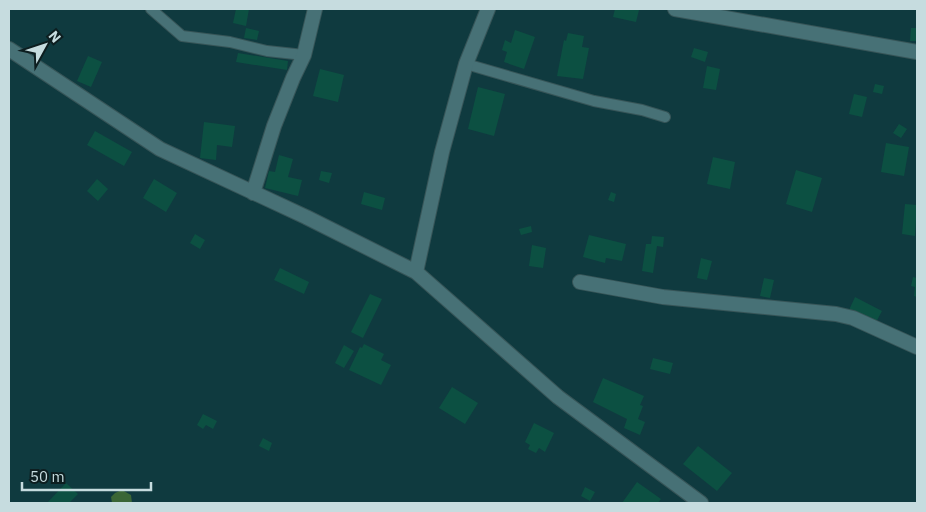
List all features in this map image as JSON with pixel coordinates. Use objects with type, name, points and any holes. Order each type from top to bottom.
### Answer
[{"type":"street","points":[[253,193],[274,126],[304,55],[314,9]]},
{"type":"street","points":[[416,272],[442,152],[466,64],[488,9]]},
{"type":"street","points":[[675,9],[917,52]]},
{"type":"street","points":[[9,49],[160,150],[416,272],[558,398],[701,503]]},
{"type":"street","points":[[580,282],[663,297],[836,314],[853,318],[917,348]]},
{"type":"lane","points":[[151,9],[182,36],[230,42],[267,51],[304,55]]},
{"type":"lane","points":[[466,64],[594,101],[642,110],[665,117]]},
{"type":"green space","points":[[122,490],[131,495],[132,503],[112,503],[111,497]]},
{"type":"building","points":[[236,9],[249,9],[246,26],[233,23]]},
{"type":"building","points":[[615,9],[639,10],[636,22],[613,17]]},
{"type":"building","points":[[246,28],[259,31],[257,40],[244,38]]},
{"type":"building","points":[[911,28],[917,28],[917,41],[910,41]]},
{"type":"building","points":[[515,30],[535,37],[524,69],[504,62],[507,52],[502,50],[505,40],[511,43]]},
{"type":"building","points":[[568,33],[584,36],[582,47],[589,48],[583,79],[557,76],[564,40],[566,41]]},
{"type":"building","points":[[694,48],[708,52],[705,62],[691,57]]},
{"type":"building","points":[[238,53],[288,61],[287,70],[236,62]]},
{"type":"building","points":[[88,56],[102,62],[91,87],[77,81]]},
{"type":"building","points":[[707,66],[720,69],[716,90],[703,88]]},
{"type":"building","points":[[320,69],[344,75],[338,102],[313,96]]},
{"type":"building","points":[[875,84],[884,86],[882,94],[873,92]]},
{"type":"building","points":[[478,87],[505,94],[494,136],[468,129]]},
{"type":"building","points":[[854,94],[867,97],[862,117],[849,114]]},
{"type":"building","points":[[204,122],[235,126],[232,147],[217,145],[216,160],[200,158]]},
{"type":"building","points":[[899,124],[907,129],[901,138],[893,133]]},
{"type":"building","points":[[95,131],[132,152],[124,166],[87,145]]},
{"type":"building","points":[[886,143],[909,147],[904,176],[881,172]]},
{"type":"building","points":[[279,155],[293,159],[288,177],[302,180],[298,196],[265,188],[269,171],[275,172]]},
{"type":"building","points":[[713,157],[735,162],[730,189],[707,184]]},
{"type":"building","points":[[796,170],[822,178],[812,212],[786,204]]},
{"type":"building","points":[[321,171],[332,173],[329,183],[319,180]]},
{"type":"building","points":[[97,179],[108,189],[98,201],[87,191]]},
{"type":"building","points":[[154,179],[177,193],[166,212],[143,198]]},
{"type":"building","points":[[364,192],[385,198],[382,210],[361,204]]},
{"type":"building","points":[[611,192],[616,194],[614,202],[608,200]]},
{"type":"building","points":[[905,204],[917,205],[915,236],[902,234]]},
{"type":"building","points":[[531,226],[532,232],[521,235],[519,229]]},
{"type":"building","points":[[195,234],[205,240],[200,249],[190,243]]},
{"type":"building","points":[[589,235],[626,244],[622,261],[606,258],[605,263],[583,257]]},
{"type":"building","points":[[652,236],[664,237],[663,247],[657,246],[653,273],[642,271],[646,244],[651,244]]},
{"type":"building","points":[[532,245],[546,248],[543,268],[529,266]]},
{"type":"building","points":[[701,258],[712,261],[707,280],[697,278]]},
{"type":"building","points":[[280,268],[309,282],[304,294],[274,280]]},
{"type":"building","points":[[913,277],[917,278],[917,297],[914,296],[915,287],[911,286]]},
{"type":"building","points":[[764,278],[774,280],[770,298],[760,296]]},
{"type":"building","points":[[370,294],[382,299],[363,338],[351,332]]},
{"type":"building","points":[[855,297],[882,311],[875,324],[849,310]]},
{"type":"building","points":[[364,344],[384,354],[381,360],[391,365],[381,385],[349,370],[360,347],[362,348]]},
{"type":"building","points":[[344,345],[354,351],[344,368],[335,363]]},
{"type":"building","points":[[653,358],[673,363],[670,374],[650,369]]},
{"type":"building","points":[[603,378],[644,396],[640,405],[643,406],[638,419],[645,422],[640,435],[624,428],[627,419],[593,402]]},
{"type":"building","points":[[452,387],[478,403],[465,424],[439,408]]},
{"type":"building","points":[[203,414],[217,421],[213,429],[206,425],[203,429],[197,425]]},
{"type":"building","points":[[534,423],[554,433],[545,452],[539,448],[536,453],[528,449],[530,445],[525,442]]},
{"type":"building","points":[[263,438],[272,443],[269,451],[259,446]]},
{"type":"building","points":[[698,446],[732,473],[717,491],[683,464]]},
{"type":"building","points":[[637,482],[661,499],[658,503],[622,503]]},
{"type":"building","points":[[66,483],[78,494],[69,503],[47,503]]},
{"type":"building","points":[[585,487],[595,492],[590,501],[581,496]]}]
